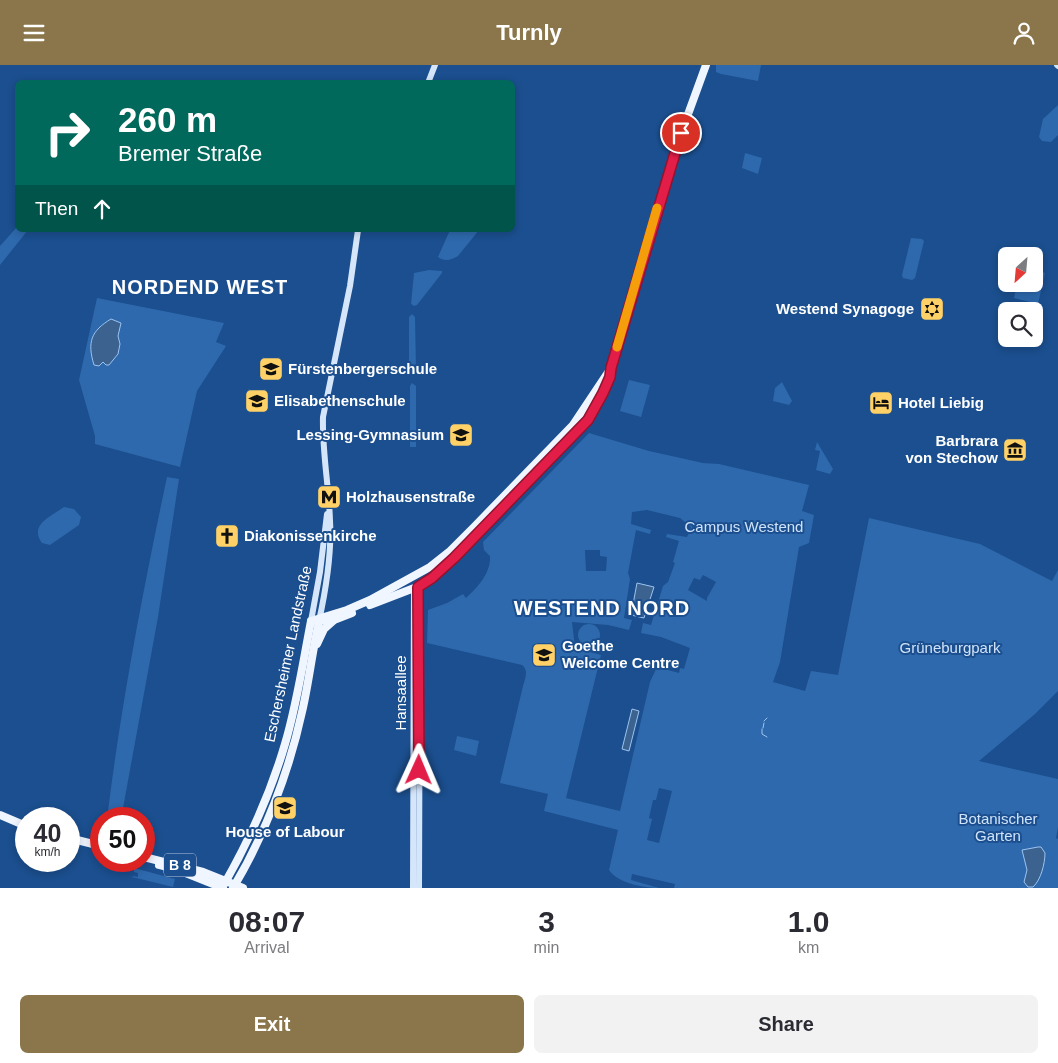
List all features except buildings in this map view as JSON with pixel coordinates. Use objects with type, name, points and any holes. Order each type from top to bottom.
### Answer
[{"type":"main road","points":[[429,80],[435,65]]},
{"type":"main road","points":[[313,652],[324,629],[334,620],[416,587],[432,578],[454,558],[588,420],[610,377],[611,368],[675,150],[706,65]]},
{"type":"main road","name":"Eschersheimer Landstraße","points":[[237,887],[256,846],[289,758],[302,713],[313,652],[328,503],[322,439],[323,417],[350,286],[359,232]]},
{"type":"main road","points":[[316,620],[370,600],[420,573],[449,552],[539,461],[578,417],[611,368]]},
{"type":"main road","name":"Hansaallee","points":[[413,888],[416,587]]},
{"type":"main road","name":"Hansaallee","points":[[416,587],[419,888]]},
{"type":"main road","points":[[316,620],[334,620]]},
{"type":"main road","name":"Eschersheimer Landstraße","points":[[223,886],[250,835],[285,745],[316,620]]},
{"type":"main road","points":[[0,815],[15,821]]},
{"type":"main road","points":[[0,820],[15,826]]},
{"type":"main road","name":"B 8","points":[[155,860],[188,867],[223,886]]},
{"type":"main road","name":"B 8","points":[[155,864],[223,886],[237,887]]},
{"type":"main road","points":[[201,879],[206,888]]},
{"type":"green space","points":[[716,65],[761,65],[758,81],[721,74],[716,72]]},
{"type":"green space","points":[[1058,105],[1058,135],[1051,142],[1042,141],[1039,137],[1043,119]]},
{"type":"green space","points":[[745,153],[762,158],[758,174],[742,168]]},
{"type":"green space","points":[[15,229],[15,232],[26,232],[0,265],[0,246]]},
{"type":"green space","points":[[449,232],[477,232],[458,256],[445,260],[438,257]]},
{"type":"green space","points":[[911,238],[924,241],[915,278],[912,280],[903,278],[902,275]]},
{"type":"green space","points":[[429,270],[442,271],[442,273],[417,305],[414,306],[411,304],[414,273]]},
{"type":"green space","points":[[1015,293],[1040,293],[1038,302],[1014,298]]},
{"type":"green space","points":[[97,298],[224,323],[216,342],[226,346],[197,391],[180,467],[95,444],[95,436],[79,380]]},
{"type":"green space","points":[[412,314],[415,317],[416,368],[409,368],[409,317]]},
{"type":"green space","points":[[629,380],[650,385],[641,417],[620,411]]},
{"type":"green space","points":[[782,382],[792,401],[789,405],[773,401],[775,388]]},
{"type":"green space","points":[[412,383],[416,386],[416,447],[410,447],[410,386]]},
{"type":"green space","points":[[589,433],[649,451],[703,463],[719,464],[809,485],[802,511],[814,515],[809,543],[799,547],[780,662],[773,682],[805,691],[811,671],[838,675],[869,518],[980,544],[1052,581],[1058,570],[1058,691],[1035,714],[979,761],[1058,779],[1058,827],[1056,838],[1058,839],[1058,888],[674,888],[675,884],[632,874],[631,880],[659,888],[639,886],[613,875],[609,870],[618,830],[544,811],[548,794],[500,783],[525,678],[526,672],[524,667],[427,643],[428,610],[447,603],[463,594],[466,598],[486,574],[490,556],[484,550],[483,542]],"holes":[[[647,510],[680,518],[691,527],[687,537],[667,534],[666,537],[679,541],[673,562],[675,563],[668,582],[663,586],[651,625],[643,623],[641,633],[661,637],[690,648],[684,669],[680,668],[679,673],[657,667],[650,682],[620,811],[566,798],[601,655],[575,648],[572,622],[608,625],[629,630],[632,620],[624,618],[630,579],[628,573],[636,530],[650,534],[651,530],[631,524],[632,512]],[[585,550],[600,550],[600,556],[607,557],[606,571],[586,571]],[[703,575],[716,582],[707,601],[688,590],[694,578],[700,580]],[[659,788],[672,791],[659,843],[647,840],[652,819],[649,818],[653,800],[656,800]]]},
{"type":"green space","points":[[817,442],[833,469],[830,474],[816,470],[820,451],[815,450]]},
{"type":"green space","points":[[167,477],[179,479],[158,617],[123,807],[109,807],[133,647]]},
{"type":"green space","points":[[64,507],[74,509],[81,517],[79,525],[50,545],[42,543],[38,531],[40,526],[47,518]]},
{"type":"green space","points":[[589,624],[597,627],[600,635],[597,643],[589,646],[581,643],[578,635],[581,627]]},
{"type":"green space","points":[[457,736],[479,741],[476,756],[454,750]]},
{"type":"green space","points":[[134,872],[149,872],[175,879],[173,887],[132,877],[138,877],[138,873]]},
{"type":"shaded area","points":[[111,319],[121,323],[118,336],[120,344],[118,354],[109,365],[103,362],[99,366],[94,365],[91,350],[92,338],[104,323]]},
{"type":"shaded area","points":[[637,583],[654,587],[644,618],[631,615]]},
{"type":"shaded area","points":[[632,709],[639,711],[629,751],[622,749]]},
{"type":"shaded area","points":[[1041,847],[1045,853],[1043,866],[1036,884],[1033,887],[1028,887],[1024,882],[1027,870],[1022,850]]},
{"type":"waterway","points":[[764,721],[767,718]]},
{"type":"waterway","points":[[763,728],[764,723]]},
{"type":"waterway","points":[[762,729],[762,734],[767,737]]},
{"type":"slow traffic","points":[[617,347],[657,208]]},
{"type":"place","name":"Westend Synagoge","points":[[932,309]]},
{"type":"place","name":"Fürstenbergerschule","points":[[271,369]]},
{"type":"place","name":"Elisabethenschule","points":[[257,401]]},
{"type":"place","name":"Hotel Liebig","points":[[881,403]]},
{"type":"place","name":"Lessing-Gymnasium","points":[[461,435]]},
{"type":"place","name":"Barbrara von Stechow","points":[[1015,450]]},
{"type":"place","name":"Holzhausenstraße","points":[[329,497]]},
{"type":"place","name":"Diakonissenkirche","points":[[227,536]]},
{"type":"place","name":"Goethe Welcome Centre","points":[[544,655]]},
{"type":"place","name":"House of Labour","points":[[285,808]]},
{"type":"district","name":"NORDEND WEST","points":[[200,287]]},
{"type":"district","name":"WESTEND NORD","points":[[602,608]]},
{"type":"route","points":[[419,770],[420,598],[418,587],[432,578],[454,558],[588,420],[610,377],[654,220],[681,133]]},
{"type":"park label","name":"Campus Westend","points":[[744,527]]},
{"type":"park label","name":"Grüneburgpark","points":[[950,648]]},
{"type":"park label","name":"Botanischer Garten","points":[[998,828]]}]
